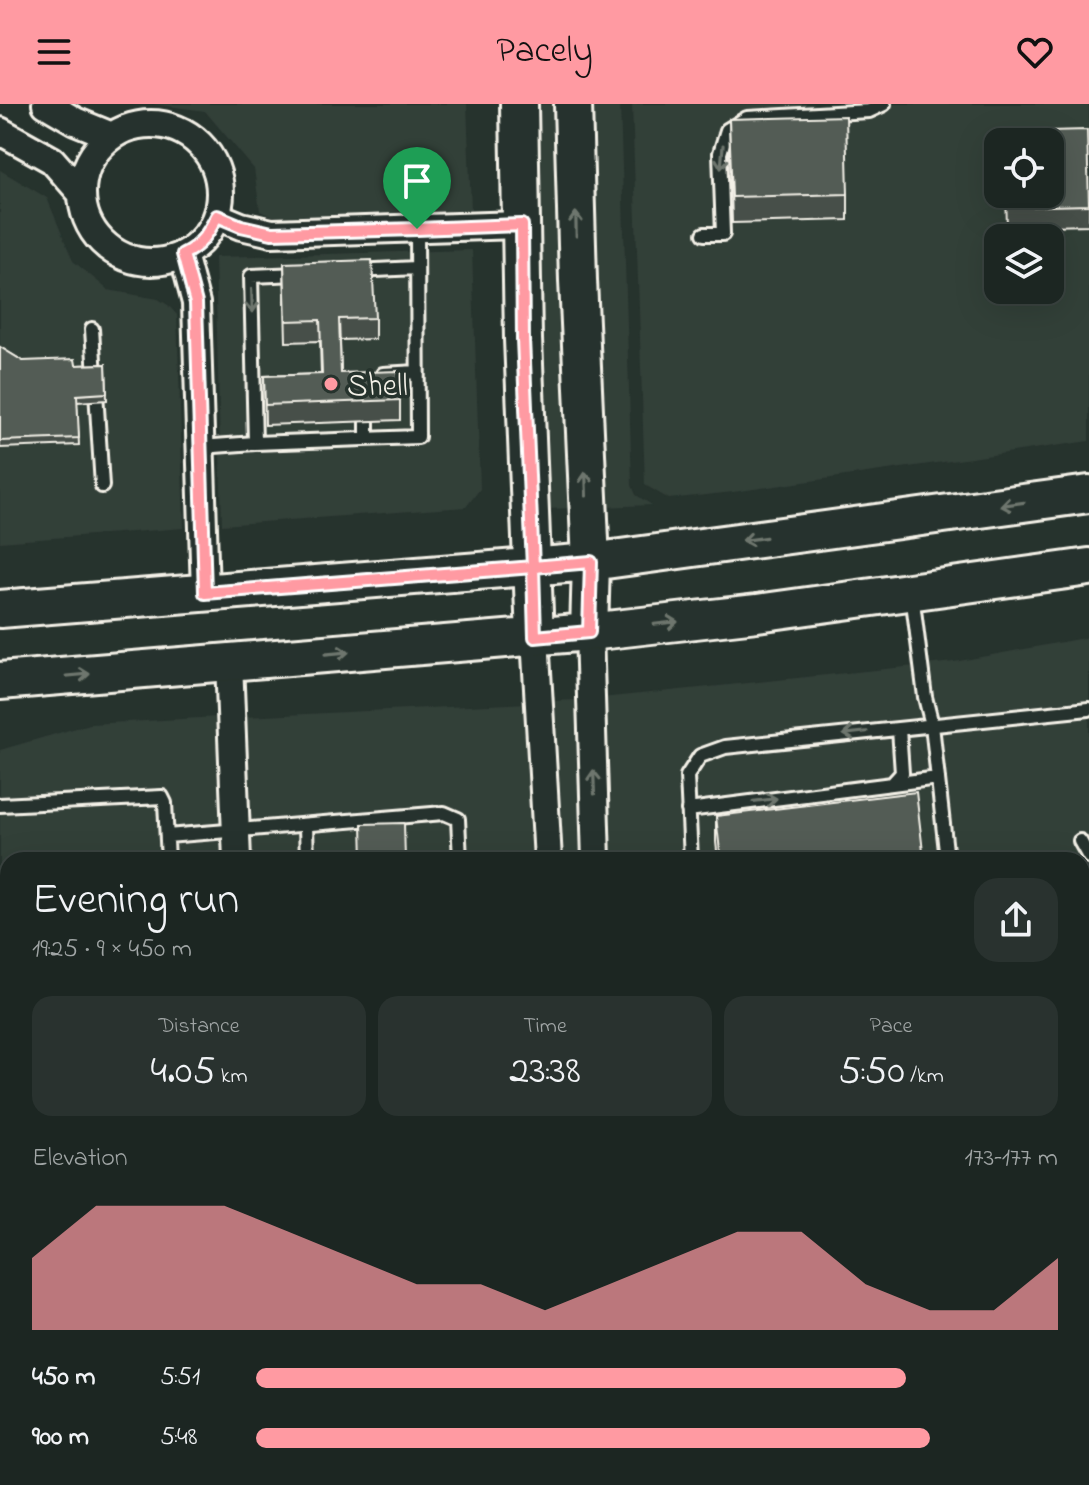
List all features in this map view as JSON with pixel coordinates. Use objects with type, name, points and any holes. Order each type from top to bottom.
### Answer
[{"type":"main road","points":[[519,104],[523,339],[535,637]]},
{"type":"main road","points":[[573,104],[591,562],[589,632]]},
{"type":"main road","points":[[0,609],[591,562],[1089,494]]},
{"type":"main road","points":[[757,613],[803,588],[1089,547]]},
{"type":"main road","points":[[0,681],[589,632],[757,613],[1089,567]]},
{"type":"street","points":[[46,104],[75,121],[112,136]]},
{"type":"street","points":[[150,124],[171,126],[193,138],[207,152],[218,173],[221,192],[217,216],[206,237],[192,250],[170,261],[132,261],[98,239],[86,218],[81,193],[85,170],[93,155],[112,136],[126,128],[150,124]]},
{"type":"street","points":[[0,131],[52,160],[81,193]]},
{"type":"street","points":[[217,216],[241,226],[272,233],[522,225]]},
{"type":"street","points":[[183,254],[196,303],[205,593]]},
{"type":"street","points":[[589,632],[596,852]]},
{"type":"street","points":[[535,637],[548,852]]},
{"type":"street","points":[[229,662],[237,852]]},
{"type":"lane","points":[[704,234],[723,234],[720,153],[727,130],[747,118],[869,111],[884,104]]},
{"type":"lane","points":[[201,447],[418,437],[417,229]]},
{"type":"lane","points":[[341,272],[416,268]]},
{"type":"lane","points":[[255,443],[260,378],[251,276],[311,273]]},
{"type":"lane","points":[[92,329],[102,486]]},
{"type":"lane","points":[[366,374],[417,372]]},
{"type":"lane","points":[[367,421],[367,439]]},
{"type":"lane","points":[[332,422],[332,441]]},
{"type":"lane","points":[[292,424],[293,442]]},
{"type":"lane","points":[[912,592],[925,697],[932,725],[946,852]]},
{"type":"lane","points":[[691,852],[687,776],[700,756],[725,747],[1089,709]]},
{"type":"lane","points":[[892,784],[902,773],[899,729]]},
{"type":"lane","points":[[688,810],[938,778]]},
{"type":"lane","points":[[0,805],[162,797],[168,852]]},
{"type":"lane","points":[[167,836],[444,813],[458,819],[460,852]]},
{"type":"lane","points":[[306,826],[307,852]]},
{"type":"lane","points":[[1080,841],[1086,852]]},
{"type":"shaded area","points":[[153,104],[467,104],[471,210],[278,219],[260,211],[254,169],[205,111]]},
{"type":"shaded area","points":[[531,104],[561,104],[575,508],[543,509]]},
{"type":"shaded area","points":[[586,104],[620,104],[632,485],[636,495],[652,505],[600,507]]},
{"type":"shaded area","points":[[632,104],[1089,104],[1089,441],[669,499],[645,485]]},
{"type":"shaded area","points":[[0,170],[47,198],[73,261],[108,290],[158,299],[177,315],[184,528],[0,542]]},
{"type":"shaded area","points":[[472,250],[480,489],[466,507],[222,525],[215,257]]},
{"type":"shaded area","points":[[1089,637],[1089,852],[608,852],[601,698],[954,662]]},
{"type":"shaded area","points":[[576,700],[583,852],[560,852],[553,701]]},
{"type":"shaded area","points":[[528,703],[535,852],[249,852],[243,717]]},
{"type":"shaded area","points":[[218,717],[225,852],[0,852],[0,750],[90,724]]},
{"type":"building","points":[[846,116],[848,194],[732,197],[729,119]]},
{"type":"building","points":[[1087,130],[1089,205],[1064,206],[1064,131]]},
{"type":"building","points":[[372,260],[375,318],[339,319],[341,373],[398,371],[400,400],[265,405],[264,376],[322,374],[320,320],[286,321],[284,263]]},
{"type":"building","points":[[0,347],[23,361],[75,359],[76,365],[106,364],[107,393],[77,395],[79,438],[0,441]]},
{"type":"building","points":[[916,792],[923,852],[720,852],[716,816]]},
{"type":"building","points":[[404,823],[405,852],[363,852],[362,824]]},
{"type":"place","name":"Shell","points":[[331,384]]},
{"type":"route","points":[[417,229],[272,233],[241,226],[217,216],[206,237],[183,254],[196,303],[205,593],[533,567],[535,637],[589,632],[591,562],[533,567],[523,339],[522,225],[417,229]]}]
